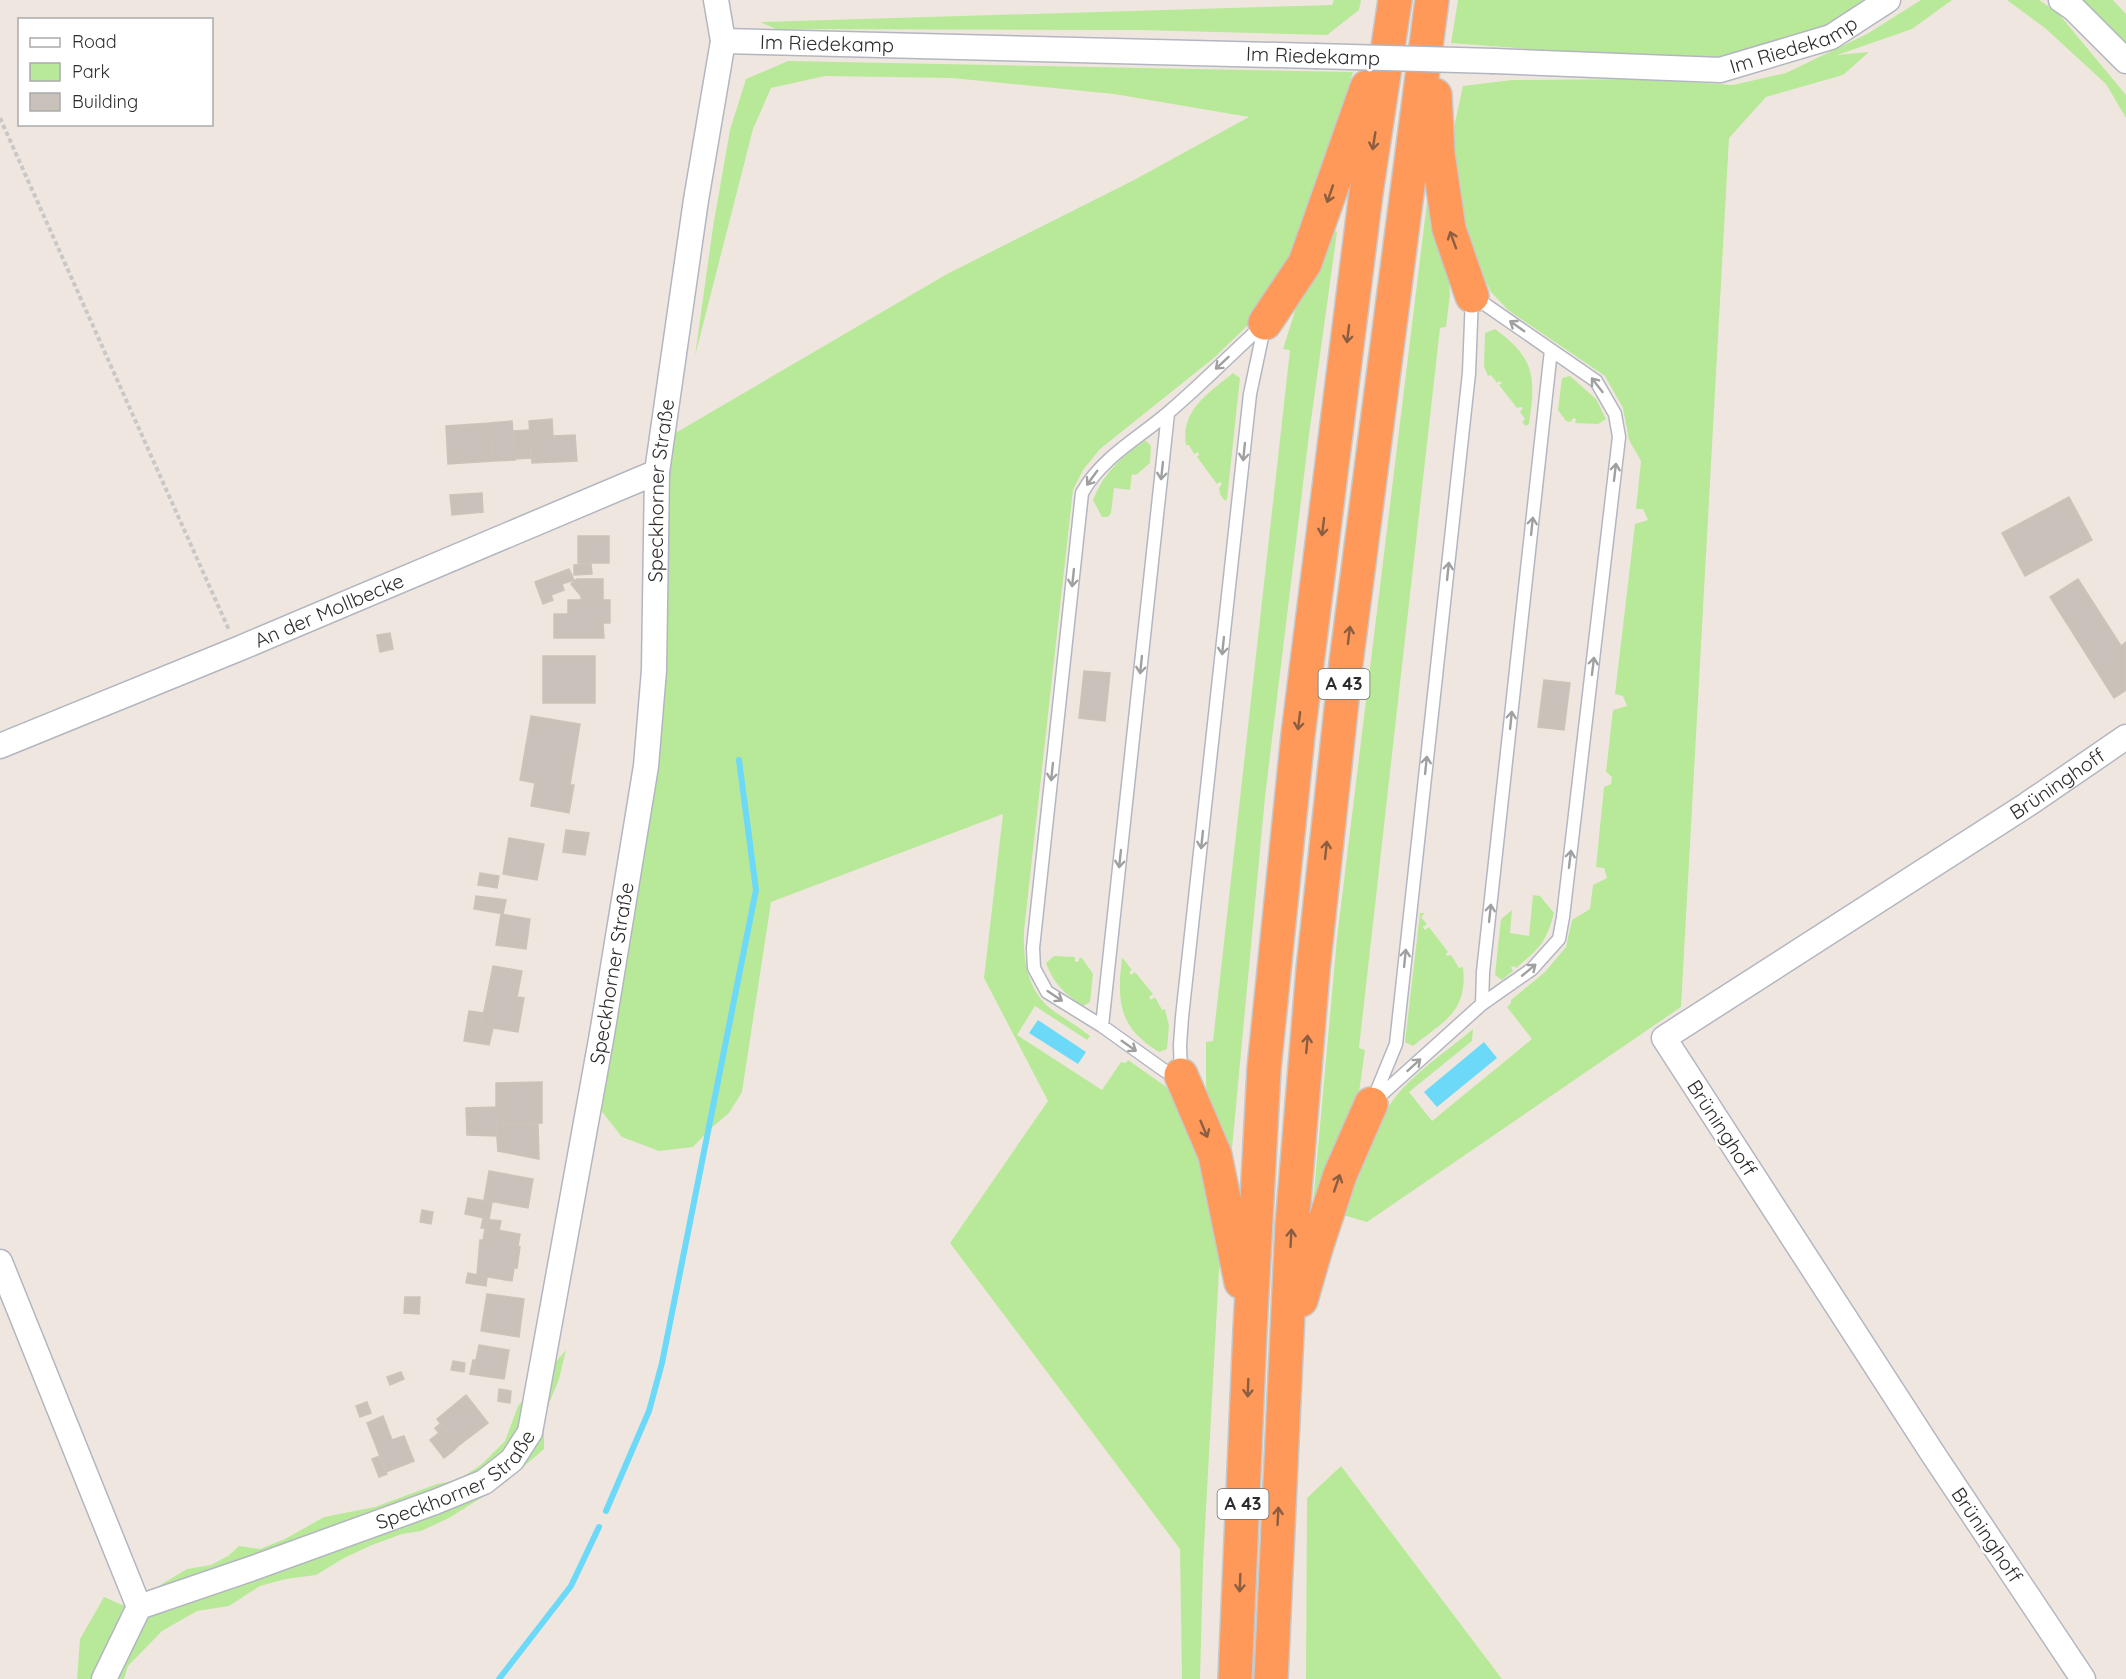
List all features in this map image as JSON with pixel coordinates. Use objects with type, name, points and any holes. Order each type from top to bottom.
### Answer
[{"type":"highway","points":[[1431,5],[1438,154],[1449,229],[1472,296]]},
{"type":"highway","name":"A 43","points":[[1271,1679],[1292,1226],[1313,970],[1364,521],[1431,5]]},
{"type":"highway","points":[[1264,323],[1305,263],[1394,10]]},
{"type":"highway","name":"A 43","points":[[1235,1679],[1264,1069],[1298,735],[1366,193],[1394,10]]},
{"type":"highway","points":[[1181,1075],[1215,1155],[1250,1330]]},
{"type":"highway","points":[[1285,1359],[1316,1248],[1340,1174],[1371,1104]]},
{"type":"street","name":"Speckhorner Straße","points":[[139,1607],[435,1502],[484,1482],[512,1460],[530,1432],[602,1034],[646,766],[654,670],[657,472],[696,200],[723,41],[716,0]]},
{"type":"street","name":"Im Riedekamp","points":[[723,41],[1494,61],[1720,70],[1831,37],[1887,0]]},
{"type":"street","points":[[2061,0],[2074,9],[2126,61]]},
{"type":"street","name":"An der Mollbecke","points":[[0,746],[238,650],[657,472]]},
{"type":"street","name":"Brüninghoff","points":[[2083,1679],[1933,1454],[1664,1038],[2028,804],[2126,737]]},
{"type":"street","points":[[0,1262],[139,1607],[104,1679]]},
{"type":"lane","points":[[1371,1104],[1482,1004],[1532,969],[1559,939],[1564,906],[1620,437],[1616,414],[1596,381],[1472,296]]},
{"type":"lane","points":[[1371,1104],[1396,1044],[1469,373],[1472,296]]},
{"type":"lane","points":[[1264,323],[1249,406],[1182,1017],[1181,1075],[1165,1071],[1102,1026],[1047,992],[1034,968],[1033,948],[1078,532],[1083,493],[1090,479],[1105,462],[1168,413],[1264,323]]},
{"type":"lane","points":[[1482,1004],[1483,972],[1551,350]]},
{"type":"lane","points":[[1102,1026],[1168,413]]},
{"type":"path","points":[[0,118],[238,650]]},
{"type":"green space","points":[[1334,0],[1361,0],[1359,10],[1327,35],[1140,30],[776,29],[760,22],[1332,5]]},
{"type":"green space","points":[[1458,0],[1879,0],[1831,32],[1720,64],[1451,43]]},
{"type":"green space","points":[[1921,0],[1952,0],[1912,29],[1837,55],[1869,52],[1843,75],[1766,97],[1729,138],[1681,1007],[1367,1222],[1343,1215],[1367,1144],[1385,1111],[1408,1083],[1473,1029],[1472,1041],[1409,1092],[1432,1121],[1532,1039],[1507,1007],[1511,1000],[1545,972],[1566,947],[1572,920],[1590,909],[1593,885],[1607,878],[1604,868],[1596,867],[1604,787],[1611,784],[1612,777],[1606,772],[1613,710],[1627,706],[1623,696],[1615,694],[1635,524],[1648,520],[1643,509],[1636,509],[1641,461],[1629,440],[1623,408],[1605,376],[1508,310],[1491,292],[1468,246],[1451,141],[1463,86],[1512,80],[1643,79],[1733,85],[1786,73],[1867,34]]},
{"type":"green space","points":[[2007,0],[2039,0],[2058,13],[2126,95],[2126,118],[2106,84],[2045,28]]},
{"type":"green space","points":[[2080,0],[2113,0],[2126,14],[2126,45],[2109,27]]},
{"type":"green space","points":[[788,61],[1353,72],[1340,112],[1331,156],[1305,234],[1250,323],[1215,357],[1100,449],[1083,470],[1073,490],[1024,931],[1024,952],[1028,973],[1037,993],[1051,1009],[1090,1036],[1087,1040],[1035,1006],[1017,1035],[1102,1090],[1121,1062],[1126,1063],[1128,1060],[1165,1086],[1182,1106],[1194,1127],[1221,1233],[1203,1565],[1200,1679],[1182,1679],[1180,1549],[950,1243],[1048,1101],[984,978],[1003,814],[771,902],[742,1092],[729,1113],[693,1147],[659,1151],[622,1137],[599,1108],[672,435],[947,274],[1134,180],[1249,117],[1114,94],[952,78],[825,76],[771,88],[753,129],[695,356],[713,227],[730,130],[746,79]]},
{"type":"green space","points":[[1427,202],[1431,204],[1447,261],[1450,295],[1446,327],[1440,328],[1359,1048],[1365,1050],[1356,1113],[1315,1209],[1313,1203],[1337,938]]},
{"type":"green space","points":[[1332,230],[1337,232],[1309,435],[1265,797],[1231,1159],[1209,1104],[1206,1085],[1206,1042],[1213,1041],[1290,350],[1283,349],[1300,295]]},
{"type":"green space","points":[[1495,329],[1518,349],[1530,370],[1532,393],[1529,424],[1526,426],[1522,422],[1525,419],[1520,412],[1523,408],[1517,408],[1499,385],[1502,383],[1499,381],[1497,383],[1491,375],[1488,376],[1484,366],[1485,333]]},
{"type":"green space","points":[[1233,373],[1240,378],[1225,501],[1220,494],[1219,488],[1222,484],[1220,482],[1217,484],[1197,457],[1198,452],[1194,454],[1189,445],[1186,445],[1185,433],[1187,422],[1198,403]]},
{"type":"green space","points":[[1570,376],[1596,399],[1606,419],[1598,424],[1575,423],[1576,419],[1573,418],[1571,422],[1566,421],[1558,410],[1562,378]]},
{"type":"green space","points":[[1145,440],[1151,446],[1150,463],[1136,475],[1132,474],[1130,490],[1114,488],[1111,513],[1108,517],[1102,517],[1093,500],[1103,480],[1114,466]]},
{"type":"green space","points":[[1533,895],[1540,896],[1554,913],[1551,923],[1545,939],[1536,950],[1516,968],[1511,967],[1513,971],[1502,980],[1495,975],[1501,919],[1512,910],[1510,933],[1529,936]]},
{"type":"green space","points":[[1420,913],[1425,913],[1421,917],[1427,924],[1423,927],[1425,930],[1429,927],[1448,952],[1447,956],[1451,955],[1459,968],[1463,967],[1464,982],[1462,995],[1452,1014],[1413,1046],[1405,1042]]},
{"type":"green space","points":[[1054,956],[1075,957],[1075,962],[1082,958],[1093,974],[1090,1002],[1083,1006],[1056,982],[1046,963]]},
{"type":"green space","points":[[1122,957],[1132,970],[1129,972],[1131,975],[1135,972],[1153,994],[1149,997],[1151,1000],[1155,997],[1162,1010],[1165,1009],[1169,1026],[1167,1049],[1159,1052],[1145,1043],[1128,1023],[1121,1000]]},
{"type":"green space","points":[[566,1350],[559,1379],[544,1416],[544,1449],[522,1468],[497,1482],[489,1493],[449,1518],[421,1531],[402,1534],[372,1545],[316,1575],[286,1579],[260,1586],[229,1606],[197,1611],[162,1631],[128,1666],[124,1679],[77,1679],[80,1639],[104,1597],[122,1605],[187,1569],[211,1565],[228,1556],[239,1546],[260,1549],[285,1539],[324,1517],[375,1507],[437,1484],[458,1480],[482,1464],[505,1441],[518,1406]]},
{"type":"green space","points":[[1341,1466],[1502,1679],[1306,1679],[1307,1498]]},
{"type":"water","points":[[1038,1020],[1086,1052],[1078,1064],[1029,1033]]},
{"type":"water","points":[[1484,1042],[1497,1058],[1437,1107],[1424,1092]]},
{"type":"building","points":[[552,419],[553,436],[575,435],[577,461],[532,463],[529,421]]},
{"type":"building","points":[[512,421],[515,460],[493,461],[490,423]]},
{"type":"building","points":[[490,423],[493,461],[448,464],[446,426]]},
{"type":"building","points":[[530,430],[531,458],[515,459],[513,431]]},
{"type":"building","points":[[482,493],[483,512],[452,515],[450,495]]},
{"type":"building","points":[[2069,497],[2092,540],[2025,576],[2002,533]]},
{"type":"building","points":[[578,536],[609,536],[609,563],[578,563]]},
{"type":"building","points":[[591,564],[592,574],[574,575],[574,565]]},
{"type":"building","points":[[569,569],[574,580],[562,584],[564,590],[551,595],[553,600],[543,604],[535,582]]},
{"type":"building","points":[[577,579],[603,579],[603,600],[581,600],[581,596],[571,584]]},
{"type":"building","points":[[2078,579],[2121,646],[2126,642],[2126,690],[2114,698],[2050,597]]},
{"type":"building","points":[[568,600],[610,600],[610,623],[603,623],[604,638],[554,638],[554,614],[568,614]]},
{"type":"building","points":[[390,633],[393,649],[380,652],[377,635]]},
{"type":"building","points":[[543,656],[595,656],[595,703],[543,703]]},
{"type":"building","points":[[1084,671],[1110,673],[1105,721],[1079,718]]},
{"type":"building","points":[[1544,680],[1570,683],[1564,730],[1538,727]]},
{"type":"building","points":[[531,716],[580,724],[570,785],[574,785],[569,813],[531,806],[535,783],[520,780]]},
{"type":"building","points":[[566,830],[589,833],[585,855],[563,852]]},
{"type":"building","points":[[509,838],[544,844],[537,880],[503,874]]},
{"type":"building","points":[[480,873],[499,876],[497,888],[478,885]]},
{"type":"building","points":[[476,896],[506,900],[503,914],[474,909]]},
{"type":"building","points":[[501,914],[530,919],[526,949],[496,945]]},
{"type":"building","points":[[493,966],[522,971],[517,997],[524,998],[518,1032],[481,1026]]},
{"type":"building","points":[[469,1011],[483,1013],[481,1026],[493,1028],[489,1045],[464,1041]]},
{"type":"building","points":[[542,1082],[542,1123],[496,1124],[496,1083]]},
{"type":"building","points":[[496,1107],[497,1136],[467,1135],[466,1108]]},
{"type":"building","points":[[496,1124],[538,1124],[539,1159],[498,1151]]},
{"type":"building","points":[[489,1171],[533,1179],[528,1208],[484,1200]]},
{"type":"building","points":[[468,1198],[492,1202],[489,1219],[465,1214]]},
{"type":"building","points":[[422,1210],[433,1212],[431,1224],[420,1222]]},
{"type":"building","points":[[483,1219],[501,1221],[499,1231],[481,1228]]},
{"type":"building","points":[[485,1228],[520,1234],[517,1268],[514,1268],[512,1281],[477,1275],[480,1240],[483,1240]]},
{"type":"building","points":[[468,1273],[487,1277],[486,1286],[466,1283]]},
{"type":"building","points":[[487,1294],[524,1299],[519,1337],[481,1331]]},
{"type":"building","points":[[405,1297],[420,1297],[419,1314],[404,1313]]},
{"type":"building","points":[[479,1345],[509,1350],[504,1379],[470,1374]]},
{"type":"building","points":[[453,1361],[465,1363],[464,1372],[451,1370]]},
{"type":"building","points":[[401,1372],[404,1379],[390,1385],[387,1377]]},
{"type":"building","points":[[499,1389],[511,1391],[510,1403],[498,1401]]},
{"type":"building","points":[[466,1395],[488,1423],[458,1446],[437,1419]]},
{"type":"building","points":[[367,1402],[371,1413],[360,1417],[356,1406]]},
{"type":"building","points":[[383,1416],[392,1440],[404,1436],[414,1461],[386,1472],[367,1423]]},
{"type":"building","points":[[441,1423],[458,1446],[453,1451],[435,1428]]},
{"type":"building","points":[[439,1433],[453,1451],[444,1458],[430,1440]]},
{"type":"building","points":[[380,1456],[387,1474],[379,1477],[372,1459]]},
{"type":"waterway","points":[[606,1511],[649,1411],[662,1363],[756,890],[739,760]]},
{"type":"waterway","points":[[499,1679],[571,1586],[599,1527]]}]
